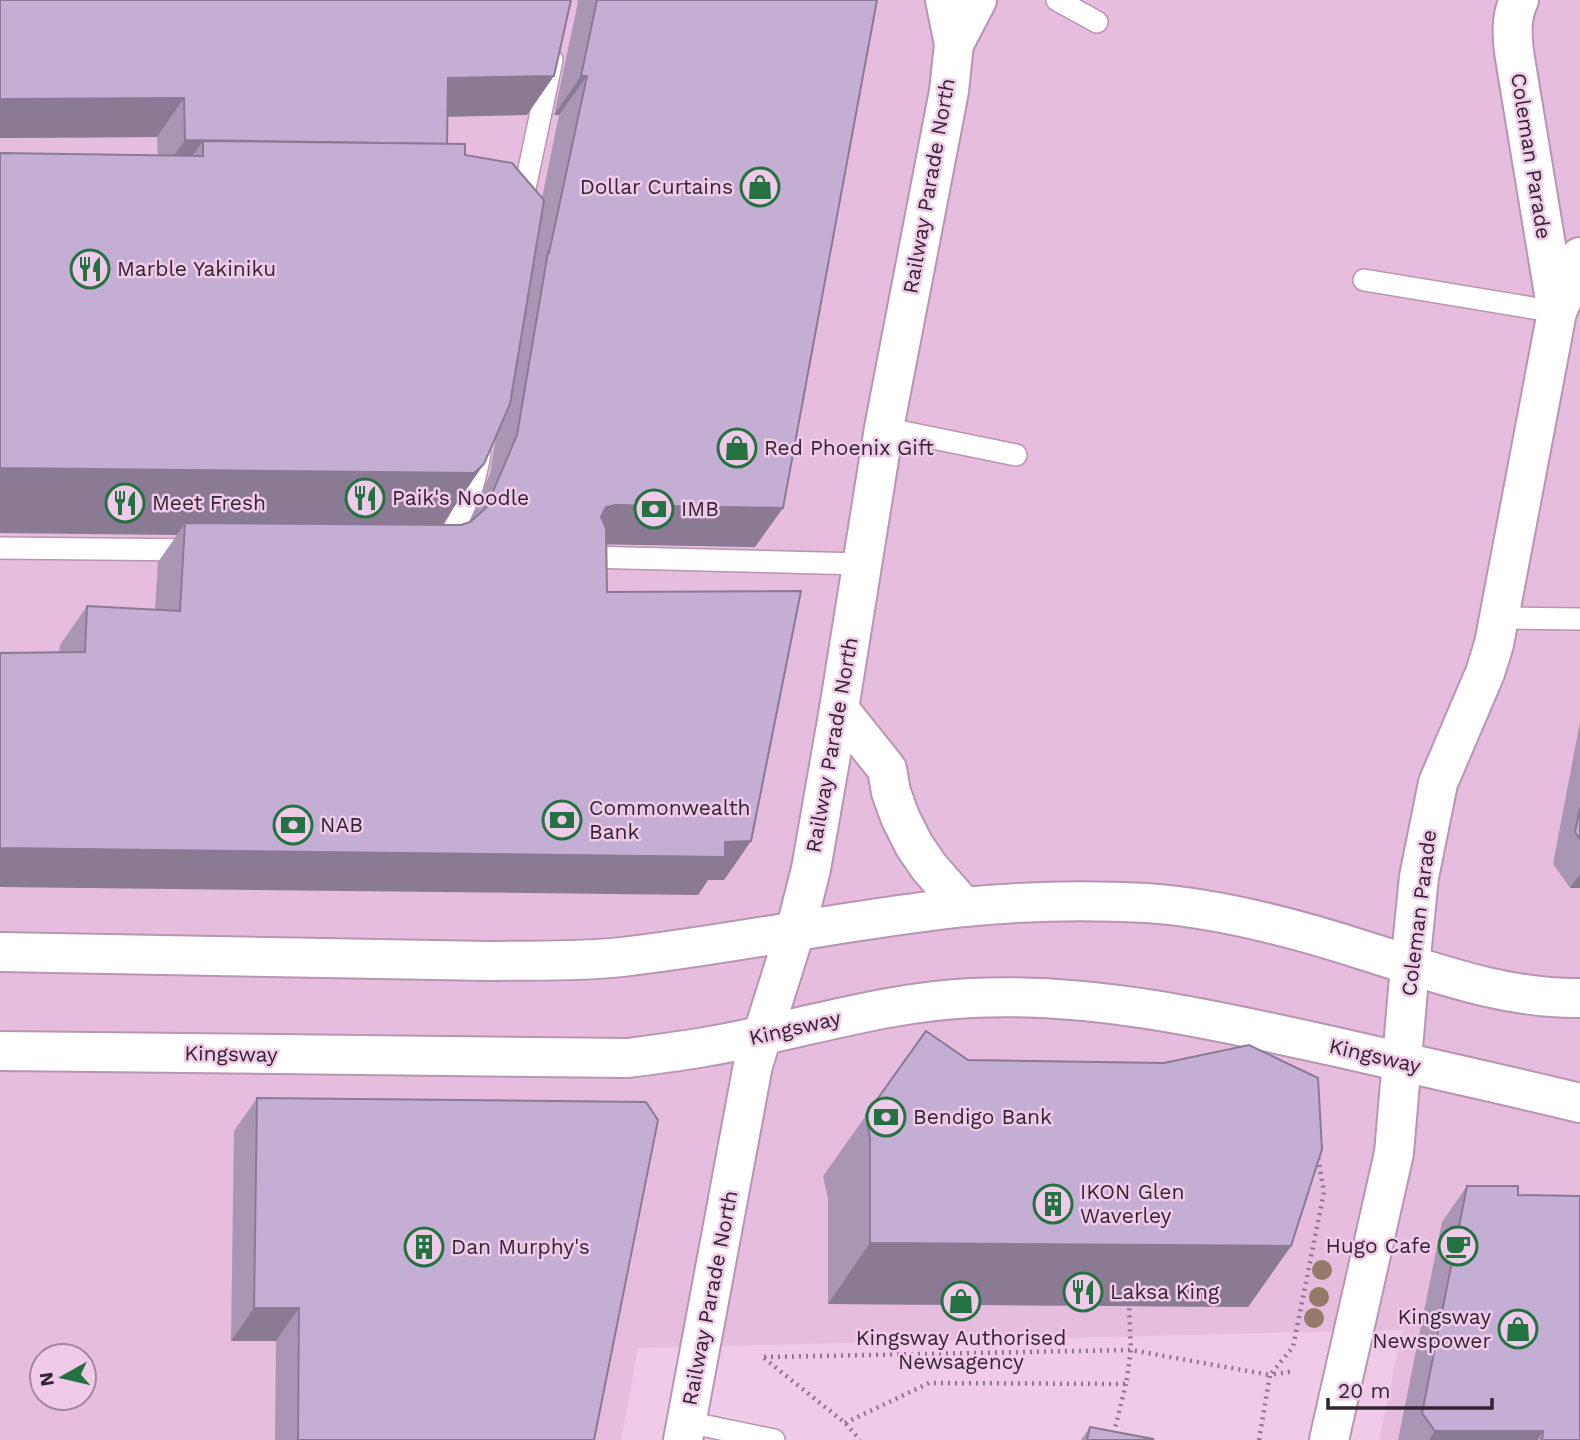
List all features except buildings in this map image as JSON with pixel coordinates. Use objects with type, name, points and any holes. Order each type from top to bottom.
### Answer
[{"type":"street","name":"Railway Parade North","points":[[685,1431],[761,1036],[795,932],[811,869],[884,428],[948,91],[954,44],[945,0]]},
{"type":"street","name":"Railway Parade North","points":[[954,44],[977,0]]},
{"type":"street","name":"Coleman Parade","points":[[1519,0],[1511,28],[1557,312]]},
{"type":"street","name":"Coleman Parade","points":[[1329,1440],[1394,1153],[1419,877],[1438,783],[1485,673],[1501,618],[1557,312],[1580,257]]},
{"type":"street","points":[[839,709],[887,769],[891,792],[914,845],[929,867],[964,907]]},
{"type":"street","points":[[0,953],[475,961],[620,957],[964,907],[1123,902],[1233,916],[1343,943],[1491,989],[1580,999]]},
{"type":"street","name":"Kingsway","points":[[0,1051],[606,1059],[697,1049],[876,1009],[971,998],[1039,998],[1094,1002],[1168,1013],[1403,1062],[1580,1103]]},
{"type":"lane","points":[[1057,0],[1097,22]]},
{"type":"lane","points":[[518,224],[516,197],[556,39]]},
{"type":"lane","points":[[1364,280],[1557,312]]},
{"type":"lane","points":[[884,428],[1016,455]]},
{"type":"lane","points":[[422,551],[434,551],[450,537],[477,472],[484,431]]},
{"type":"lane","points":[[0,548],[220,550]]},
{"type":"lane","points":[[587,557],[862,564]]},
{"type":"lane","points":[[1501,618],[1580,619]]},
{"type":"lane","points":[[685,1431],[774,1440]]},
{"type":"path","points":[[860,1440],[845,1423],[764,1357],[1131,1350],[1270,1375],[1293,1347],[1310,1268],[1324,1192],[1316,1149]]},
{"type":"path","points":[[1112,1440],[1126,1384],[1131,1350],[1129,1306]]},
{"type":"path","points":[[845,1423],[929,1383],[1126,1384]]},
{"type":"shaded area","points":[[0,0],[1580,0],[1580,1440],[1379,1440],[1402,1330],[638,1348],[621,1440],[0,1440]]},
{"type":"place","name":"Dollar Curtains","points":[[760,187]]},
{"type":"place","name":"Marble Yakiniku","points":[[90,269]]},
{"type":"place","name":"Red Phoenix Gift","points":[[737,448]]},
{"type":"place","name":"Paik's Noodle","points":[[365,498]]},
{"type":"place","name":"Meet Fresh","points":[[125,503]]},
{"type":"place","name":"IMB","points":[[654,509]]},
{"type":"place","name":"Commonwealth Bank","points":[[562,820]]},
{"type":"place","name":"NAB","points":[[293,825]]},
{"type":"place","name":"Bendigo Bank","points":[[886,1117]]},
{"type":"place","name":"IKON Glen Waverley","points":[[1053,1204]]},
{"type":"place","name":"Hugo Cafe","points":[[1458,1246]]},
{"type":"place","name":"Dan Murphy's","points":[[424,1247]]},
{"type":"place","name":"Laksa King","points":[[1083,1292]]},
{"type":"place","name":"Kingsway Authorised Newsagency","points":[[961,1301]]},
{"type":"place","name":"Kingsway Newspower","points":[[1518,1329]]}]
